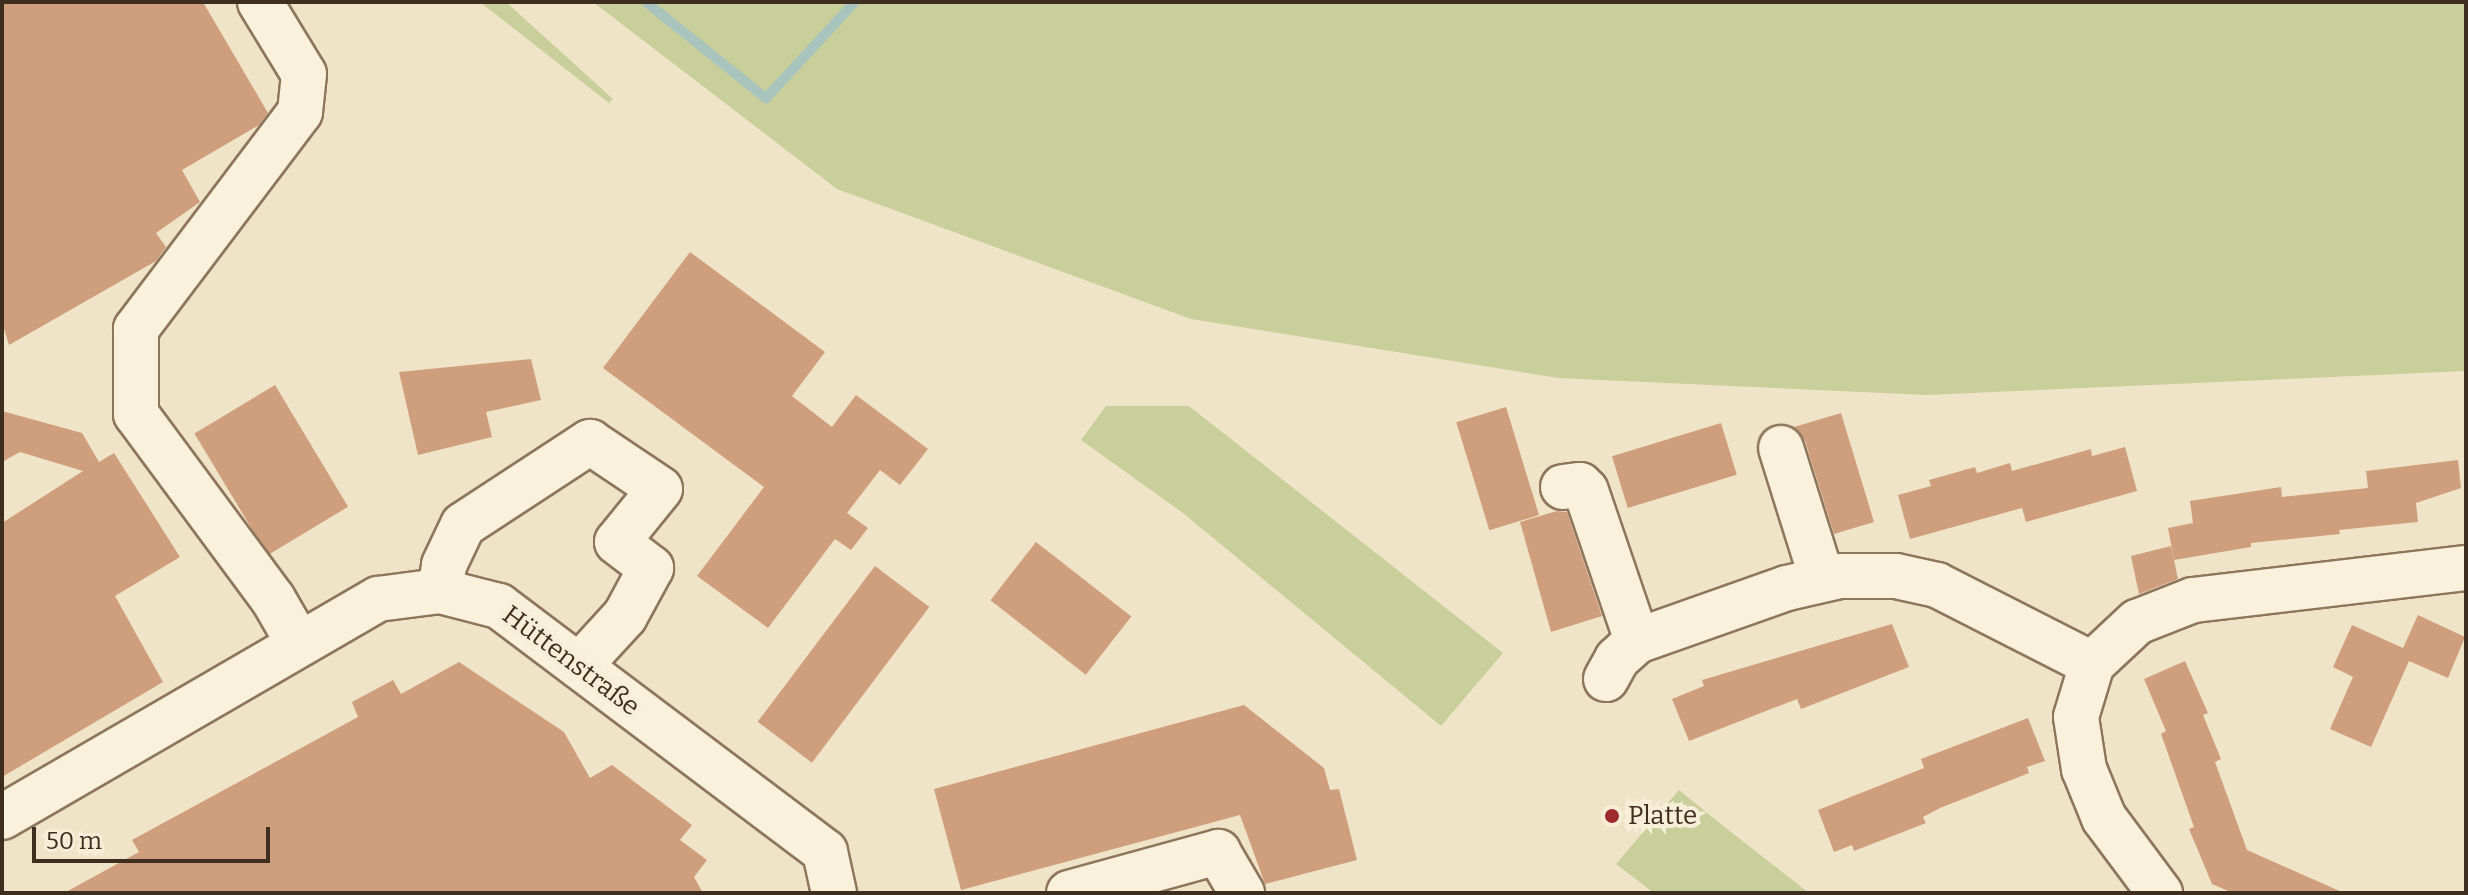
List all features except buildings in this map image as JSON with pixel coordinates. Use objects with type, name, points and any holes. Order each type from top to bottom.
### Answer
[{"type":"street","points":[[260,2],[304,74],[300,112],[136,329],[136,414],[273,599],[299,644]]},
{"type":"street","points":[[440,591],[444,565],[463,525],[590,442],[660,489],[617,542],[651,568],[625,616],[579,666]]},
{"type":"street","points":[[1781,448],[1822,579]]},
{"type":"street","points":[[1563,487],[1580,485],[1586,491],[1637,641]]},
{"type":"street","points":[[2160,893],[2104,818],[2084,769],[2076,717],[2092,664],[2137,622],[2193,600],[2466,568]]},
{"type":"street","points":[[1606,679],[1625,650],[1637,641],[1822,579],[1870,574],[1937,585],[2092,664]]},
{"type":"street","name":"Hüttenstraße","points":[[2,817],[378,599],[440,591],[499,606],[825,852],[834,893]]},
{"type":"street","points":[[1069,893],[1218,852],[1242,893]]},
{"type":"green space","points":[[480,2],[506,2],[613,99],[609,103]]},
{"type":"green space","points":[[593,2],[2466,2],[2466,371],[1926,395],[1558,378],[1191,319],[837,189]]},
{"type":"green space","points":[[1106,406],[1189,406],[1503,653],[1441,726],[1183,513],[1081,440]]},
{"type":"green space","points":[[1679,790],[1809,893],[1654,893],[1616,864]]},
{"type":"waterway","points":[[646,2],[766,98],[855,2]]},
{"type":"place","name":"Platte","points":[[1612,816]]}]
